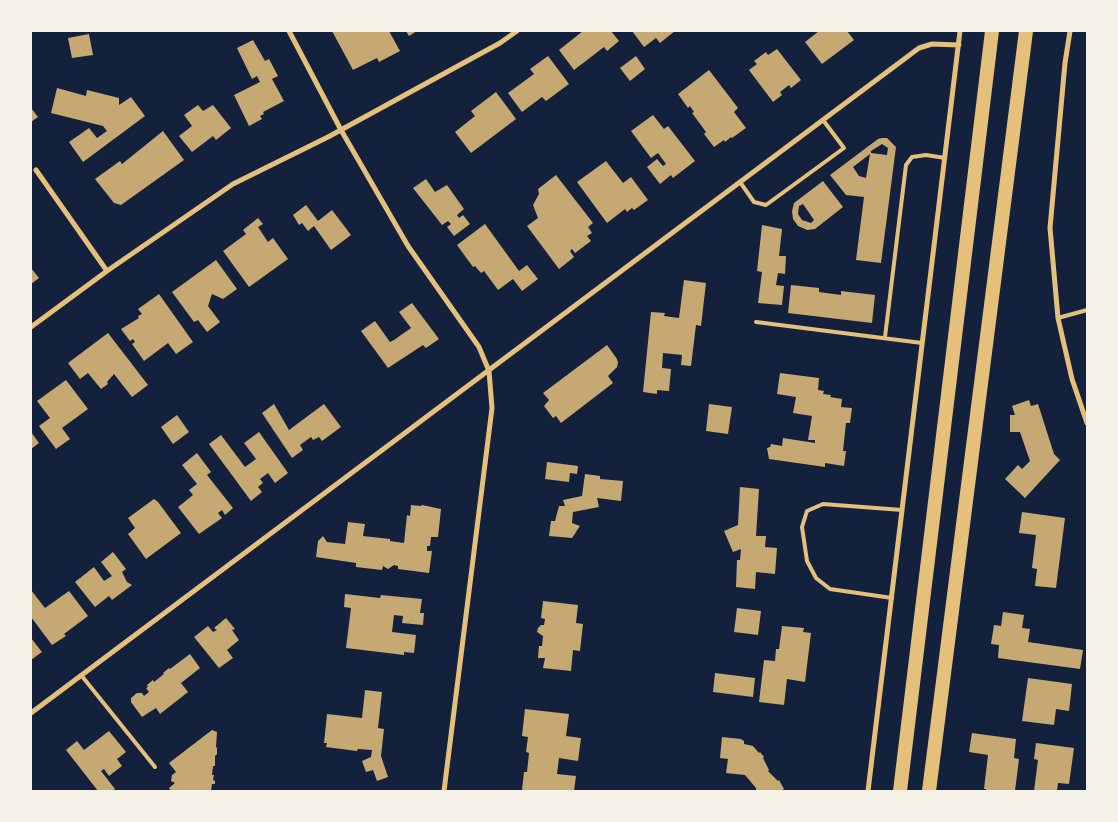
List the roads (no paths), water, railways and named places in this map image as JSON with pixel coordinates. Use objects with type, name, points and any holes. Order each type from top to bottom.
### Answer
[{"type":"highway","points":[[900,791],[992,31]]},
{"type":"highway","points":[[929,791],[1026,31]]},
{"type":"street","points":[[290,31],[341,130],[408,246],[479,348],[489,371],[492,408],[444,791]]},
{"type":"street","points":[[31,326],[233,184],[341,130],[500,43],[517,31]]},
{"type":"street","points":[[868,791],[960,31]]},
{"type":"street","points":[[1070,31],[1065,63],[1050,228],[1058,318],[1072,379],[1087,423]]},
{"type":"street","points":[[31,713],[919,48],[932,44],[959,45]]},
{"type":"street","points":[[36,170],[107,271]]},
{"type":"lane","points":[[740,182],[754,202],[766,206],[844,148],[823,120]]},
{"type":"lane","points":[[885,337],[906,164],[912,157],[926,155],[945,158]]},
{"type":"lane","points":[[1058,318],[1087,310]]},
{"type":"lane","points":[[756,322],[922,343]]},
{"type":"lane","points":[[892,598],[830,589],[816,578],[807,561],[802,526],[807,511],[823,504],[902,510]]},
{"type":"lane","points":[[82,675],[155,766]]}]
